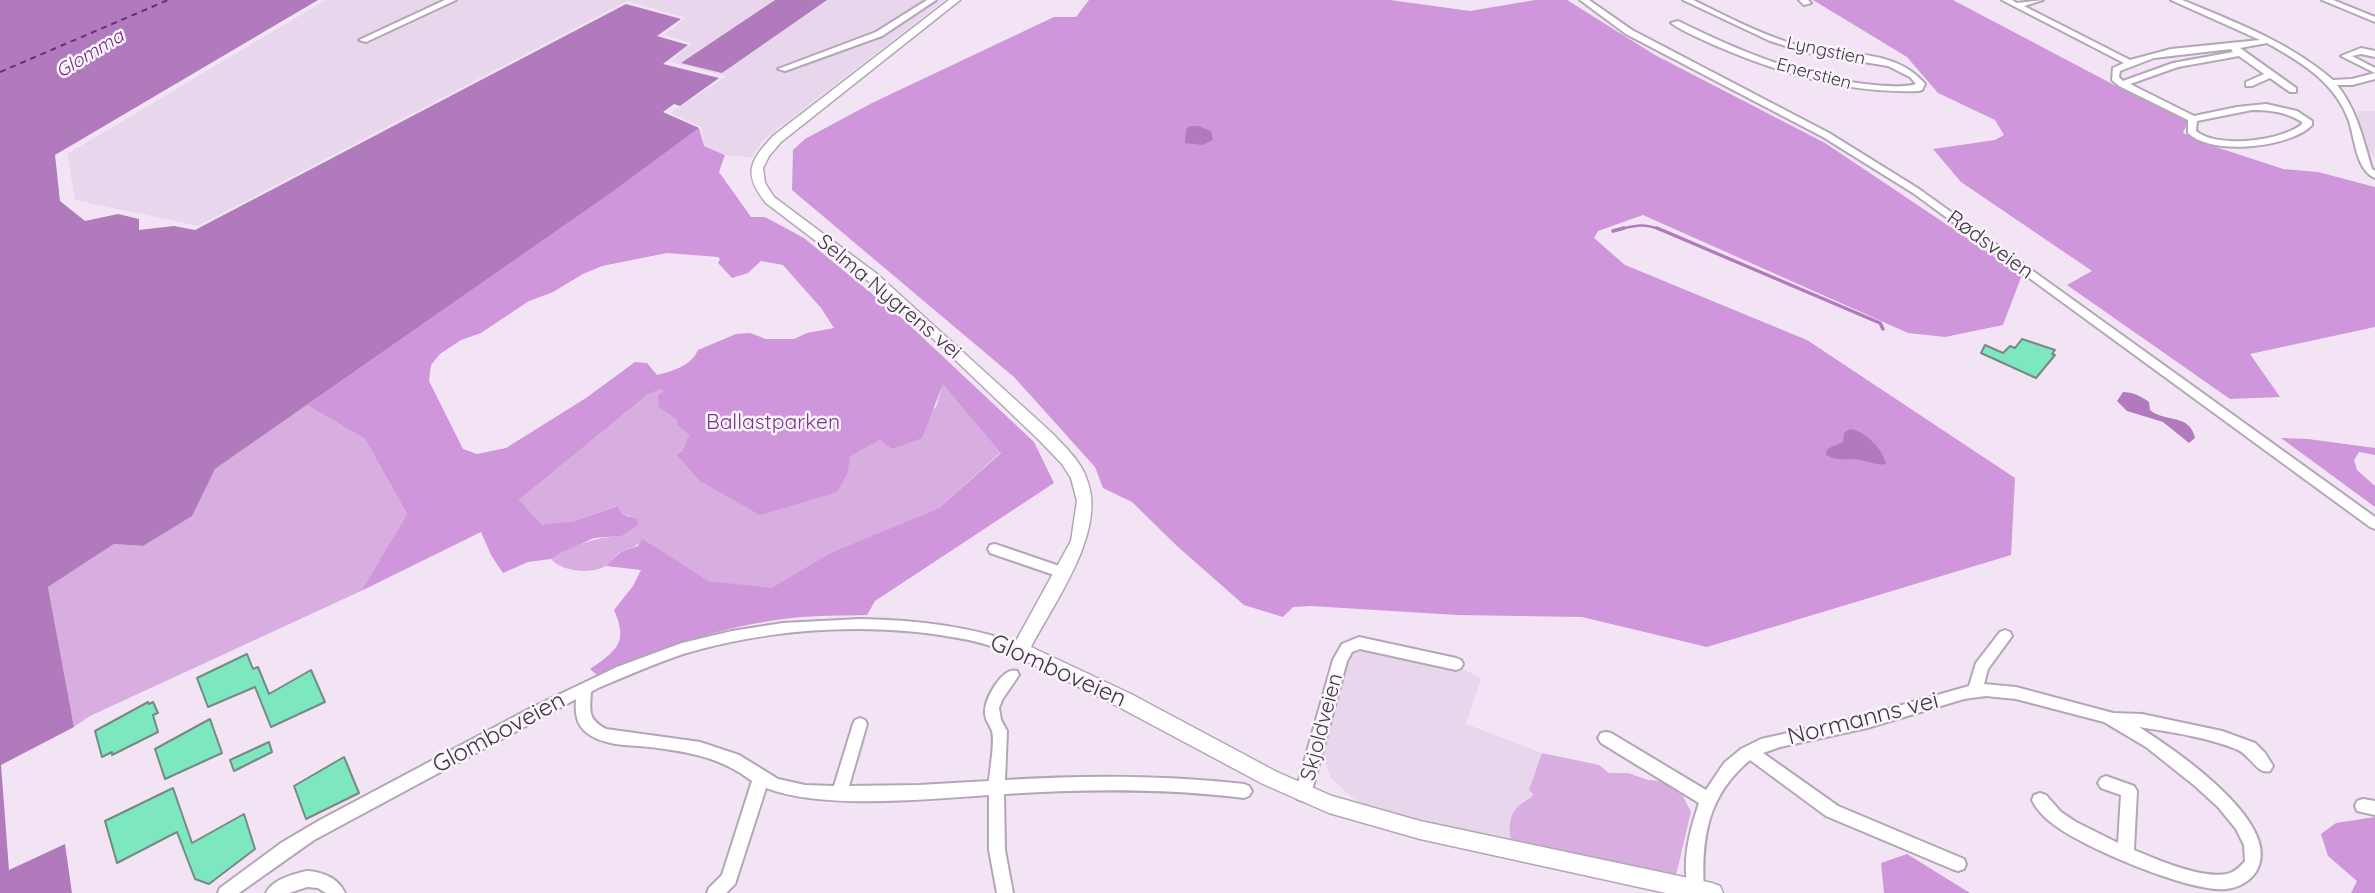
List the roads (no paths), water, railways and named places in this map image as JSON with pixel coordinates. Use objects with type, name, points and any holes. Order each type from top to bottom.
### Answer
[{"type":"main road","name":"Selma Nygrens vei","points":[[955,0],[777,139],[758,160],[756,177],[760,189],[770,200],[872,277],[930,328],[1068,460],[1079,478],[1085,501],[1079,541],[1020,650]]},
{"type":"main road","name":"Glomboveien","points":[[1020,650],[1124,699],[1303,794],[1420,830],[1704,891]]},
{"type":"street","points":[[363,40],[452,0]]},
{"type":"street","points":[[782,69],[879,34],[932,0]]},
{"type":"street","name":"Rødsveien","points":[[1584,0],[1648,43],[1826,135],[1916,191],[2375,524]]},
{"type":"street","name":"Lyngstien","points":[[1687,0],[1745,27],[1804,49],[1900,68],[1919,81],[1919,88]]},
{"type":"street","points":[[2006,0],[2132,64]]},
{"type":"street","points":[[2017,5],[2039,0]]},
{"type":"street","points":[[2175,0],[2265,41],[2302,61],[2331,83],[2346,104],[2368,170],[2375,175]]},
{"type":"street","points":[[2326,0],[2375,20]]},
{"type":"street","name":"Enerstien","points":[[1675,23],[1737,51],[1822,78],[1872,87],[1919,88]]},
{"type":"street","points":[[2122,84],[2176,65],[2265,41]]},
{"type":"street","points":[[2193,119],[2191,131],[2195,136],[2219,144],[2239,144],[2294,134],[2304,130],[2307,121],[2290,110],[2264,106],[2193,119],[2122,84],[2114,74],[2116,70],[2182,49],[2236,50],[2293,90]]},
{"type":"street","points":[[2375,54],[2361,51],[2345,56],[2375,71]]},
{"type":"street","points":[[2249,84],[2271,74]]},
{"type":"street","points":[[2331,83],[2352,82],[2375,76]]},
{"type":"street","points":[[995,549],[1063,573]]},
{"type":"street","name":"Glomboveien","points":[[226,893],[307,836],[557,701],[683,648],[782,629],[840,624],[918,626],[997,641],[1020,650]]},
{"type":"street","points":[[1975,691],[1981,667],[2005,636]]},
{"type":"street","name":"Skjoldveien","points":[[1303,794],[1340,660],[1347,648],[1359,643],[1456,664]]},
{"type":"street","points":[[1006,893],[995,845],[1000,731],[992,721],[992,702],[1012,676]]},
{"type":"street","name":"Normanns vei","points":[[1704,891],[1693,862],[1708,800],[1725,772],[1751,752],[1782,740],[1860,724],[1975,691],[1995,689],[2112,719],[2142,734],[2206,785],[2235,815],[2249,837],[2254,856],[2250,869],[2240,877],[2223,883],[2184,875],[2126,853],[2059,820],[2040,800]]},
{"type":"street","points":[[584,690],[583,717],[592,730],[604,735],[704,750],[729,758],[761,778],[782,787],[897,794],[1130,780],[1195,783],[1244,791]]},
{"type":"street","name":"Normanns vei","points":[[2112,719],[2140,720],[2232,740],[2253,751],[2265,766]]},
{"type":"street","points":[[840,792],[860,724]]},
{"type":"street","points":[[1606,738],[1708,800]]},
{"type":"street","name":"Normanns vei","points":[[1751,752],[1832,811],[1958,864]]},
{"type":"street","points":[[715,893],[729,879],[761,778]]},
{"type":"street","points":[[2106,783],[2129,791],[2126,853]]},
{"type":"street","points":[[274,893],[306,878],[326,882],[337,893]]},
{"type":"water","name":"Glomma","points":[[0,0],[318,0],[55,155],[60,201],[85,221],[118,214],[139,219],[139,230],[174,226],[195,230],[626,4],[681,19],[657,36],[688,45],[663,64],[719,78],[680,106],[674,104],[663,112],[699,128],[611,193],[215,469],[192,516],[143,546],[114,544],[48,587],[74,727],[1,765],[9,870],[65,844],[72,893],[0,893]]},
{"type":"water","points":[[775,0],[827,0],[722,73],[681,63]]},
{"type":"water","points":[[1190,126],[1211,131],[1213,140],[1203,145],[1185,143],[1186,129]]},
{"type":"water","points":[[2123,392],[2149,402],[2150,410],[2156,414],[2188,425],[2195,438],[2189,443],[2163,422],[2127,411],[2117,401]]},
{"type":"water","points":[[1850,429],[1861,433],[1872,442],[1882,453],[1886,464],[1836,459],[1826,455],[1827,449],[1843,442],[1844,433]]},
{"type":"waterway","points":[[1618,230],[1640,226],[1661,230]]},
{"type":"waterway","points":[[1613,231],[1624,228]]},
{"type":"waterway","points":[[1657,228],[1880,323],[1883,329]]},
{"type":"park label","name":"Ballastparken","points":[[773,423]]}]
